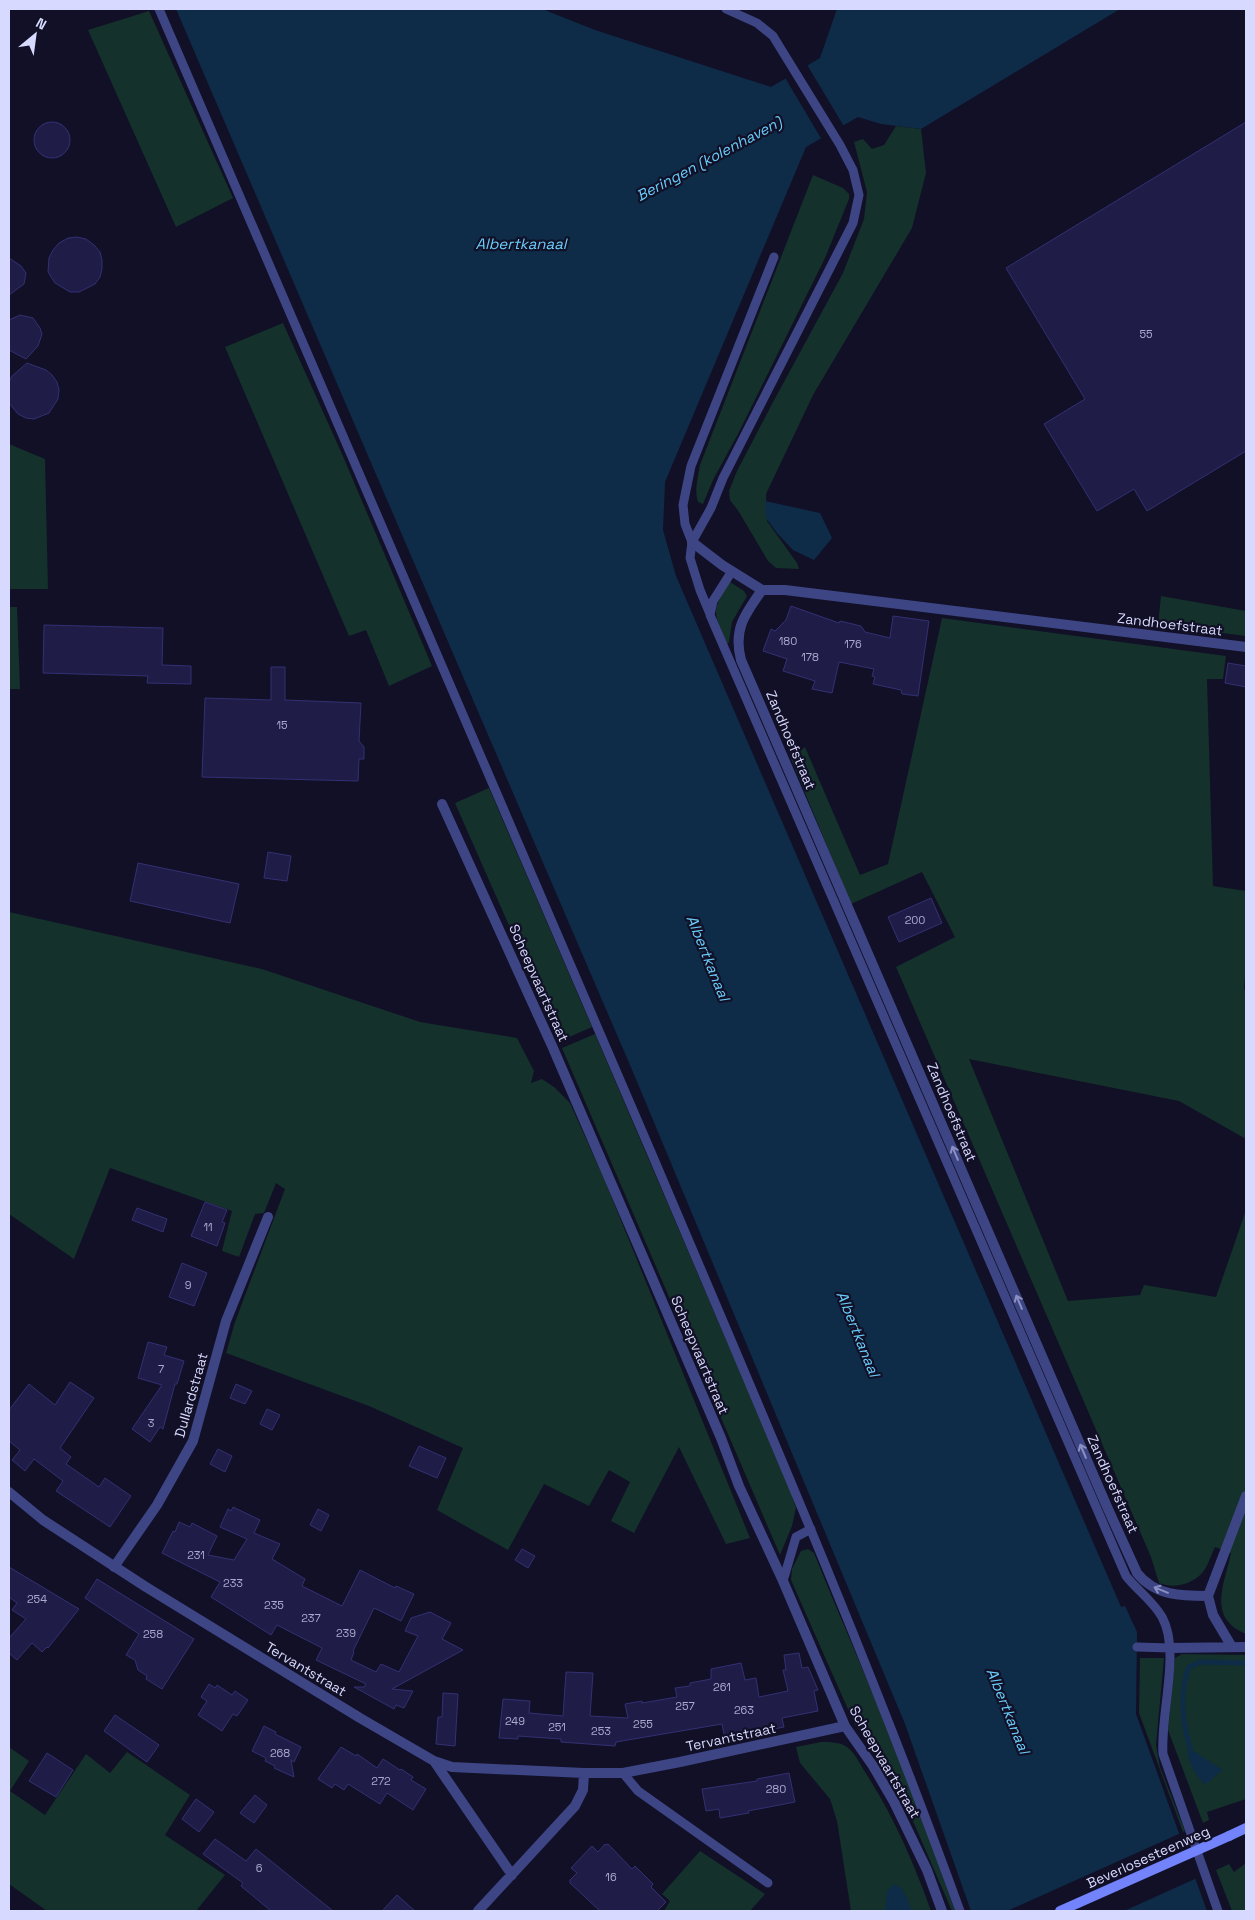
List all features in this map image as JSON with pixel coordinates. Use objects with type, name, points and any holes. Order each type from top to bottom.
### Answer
[{"type":"street","points":[[692,542],[732,572],[762,590]]},
{"type":"street","name":"Zandhoefstraat","points":[[1208,1596],[1180,1596],[1164,1592],[1144,1581],[1137,1573],[741,660],[738,647],[741,623],[762,590],[785,590],[1246,647]]},
{"type":"street","name":"Scheepvaartstraat","points":[[442,804],[553,1048],[721,1438],[739,1486],[783,1581],[845,1726],[873,1766],[894,1802],[927,1870],[942,1911]]},
{"type":"street","name":"Dullardstraat","points":[[114,1568],[157,1505],[193,1441],[226,1321],[268,1216]]},
{"type":"street","name":"Tervantstraat","points":[[9,1492],[43,1520],[114,1568],[434,1761],[452,1766],[584,1773],[623,1773],[845,1726]]},
{"type":"street","points":[[1232,1647],[1213,1615],[1208,1596],[1246,1496]]},
{"type":"street","points":[[1170,1648],[1246,1647]]},
{"type":"street","points":[[434,1761],[512,1875]]},
{"type":"street","points":[[478,1911],[575,1806],[583,1790],[584,1773]]},
{"type":"street","name":"Beverlosesteenweg","points":[[1060,1911],[1246,1828]]},
{"type":"lane","points":[[159,9],[594,1019],[811,1529],[859,1645],[960,1911]]},
{"type":"lane","points":[[726,9],[757,23],[773,36],[840,145],[853,170],[859,195],[852,223],[723,478],[711,508],[692,542],[690,558],[710,615],[1126,1576],[1163,1618],[1170,1648],[1162,1737],[1163,1754],[1218,1911]]},
{"type":"lane","points":[[692,542],[685,524],[683,505],[691,466],[774,257]]},
{"type":"lane","points":[[710,615],[713,601],[732,572]]},
{"type":"lane","points":[[783,1581],[796,1538],[811,1529]]},
{"type":"lane","points":[[1137,1648],[1170,1648]]},
{"type":"lane","points":[[623,1773],[638,1791],[768,1883]]},
{"type":"green space","points":[[149,11],[233,198],[176,227],[88,30]]},
{"type":"green space","points":[[896,126],[921,129],[926,173],[912,228],[813,395],[766,494],[767,521],[797,563],[799,569],[776,568],[768,561],[730,500],[729,491],[737,471],[772,404],[843,273],[864,219],[867,192],[854,142],[863,139],[872,149],[884,145]]},
{"type":"green space","points":[[813,175],[843,188],[849,194],[849,199],[825,258],[738,434],[713,480],[703,504],[698,502],[696,493],[700,465]]},
{"type":"green space","points":[[283,323],[342,454],[432,666],[389,686],[366,630],[349,636],[225,347]]},
{"type":"green space","points":[[9,444],[45,459],[48,589],[9,589]]},
{"type":"green space","points":[[730,582],[744,591],[747,596],[732,622],[729,642],[727,644],[716,612],[720,599]]},
{"type":"green space","points":[[1161,596],[1246,611],[1246,636],[1158,625]]},
{"type":"green space","points":[[9,607],[17,607],[20,689],[9,689]]},
{"type":"green space","points":[[942,618],[1226,656],[1223,679],[1207,679],[1213,886],[1246,891],[1246,965],[1244,989],[1246,990],[1246,1139],[1179,1101],[969,1059],[1068,1301],[1140,1295],[1144,1285],[1216,1297],[1246,1210],[1246,1634],[1234,1627],[1226,1619],[1222,1609],[1221,1599],[1231,1553],[1215,1547],[1205,1570],[1193,1580],[1176,1586],[1159,1583],[1151,1557],[896,967],[955,937],[922,872],[851,904],[791,759],[805,747],[860,875],[888,864]]},
{"type":"green space","points":[[489,788],[592,1027],[560,1041],[455,803]]},
{"type":"green space","points":[[9,912],[262,969],[420,1022],[517,1038],[534,1071],[531,1083],[542,1079],[554,1087],[570,1103],[605,1181],[750,1538],[726,1544],[679,1447],[634,1533],[611,1521],[630,1482],[609,1470],[589,1506],[544,1484],[508,1550],[437,1510],[463,1448],[369,1406],[226,1353],[235,1322],[285,1189],[276,1183],[264,1213],[255,1214],[239,1257],[222,1251],[232,1211],[110,1168],[74,1259],[9,1214]]},
{"type":"green space","points":[[595,1034],[790,1489],[796,1508],[792,1526],[780,1555],[562,1048]]},
{"type":"green space","points":[[808,1549],[814,1553],[890,1735],[955,1911],[952,1911],[909,1812],[886,1771],[854,1723],[791,1580],[792,1569],[801,1551]]},
{"type":"green space","points":[[1182,1654],[1246,1655],[1246,1799],[1207,1812],[1209,1820],[1203,1823],[1168,1730],[1175,1658]]},
{"type":"green space","points":[[1140,1658],[1164,1658],[1156,1745],[1160,1767],[1185,1831],[1183,1832],[1139,1713]]},
{"type":"green space","points":[[821,1742],[844,1745],[850,1749],[857,1759],[894,1822],[931,1911],[851,1911],[837,1821],[830,1799],[800,1763],[796,1747]]},
{"type":"green space","points":[[9,1747],[29,1761],[10,1791],[45,1815],[86,1754],[110,1773],[127,1752],[190,1795],[165,1835],[225,1875],[196,1911],[47,1911],[9,1884]]},
{"type":"green space","points":[[700,1851],[765,1894],[750,1911],[664,1911],[670,1901],[662,1894]]},
{"type":"green space","points":[[1246,1863],[1246,1911],[1232,1911],[1216,1870],[1229,1864],[1234,1872]]},
{"type":"water","name":"Albertkanaal","points":[[176,9],[542,9],[595,30],[771,87],[820,58],[837,9],[1120,9],[921,129],[881,124],[858,117],[806,147],[665,482],[663,530],[676,576],[1121,1607],[1125,1606],[1137,1632],[1136,1714],[1207,1911],[971,1911],[905,1724],[633,1072]]},
{"type":"water","points":[[765,501],[820,513],[832,538],[814,560],[793,550],[777,533],[766,518]]},
{"type":"water","points":[[1187,1751],[1195,1752],[1223,1770],[1204,1784],[1193,1769]]},
{"type":"water","points":[[894,1884],[903,1891],[912,1911],[885,1911],[887,1891]]},
{"type":"pier","points":[[806,63],[845,128],[822,140],[784,76]]},
{"type":"pier","points":[[1181,1833],[1197,1878],[1124,1911],[1007,1911]]},
{"type":"building","points":[[52,122],[65,127],[70,140],[65,153],[52,158],[39,153],[34,140],[39,127]]},
{"type":"building","points":[[1246,122],[1246,451],[1147,511],[1134,489],[1097,511],[1044,424],[1085,399],[1006,268]]},
{"type":"building","points":[[68,238],[86,239],[100,252],[102,269],[100,277],[95,284],[79,292],[70,292],[55,283],[48,272],[49,258],[59,243]]},
{"type":"building","points":[[9,258],[21,266],[26,273],[24,284],[9,295]]},
{"type":"building","points":[[20,315],[33,318],[42,334],[38,346],[26,359],[9,350],[9,320]]},
{"type":"building","points":[[27,363],[46,370],[52,375],[57,382],[59,390],[58,399],[49,413],[34,419],[18,414],[9,403],[9,382],[12,376]]},
{"type":"building","points":[[791,606],[839,623],[840,621],[861,626],[865,632],[890,638],[893,616],[929,621],[918,696],[902,694],[901,690],[873,684],[875,677],[872,676],[874,669],[839,662],[832,693],[812,689],[815,681],[783,671],[787,659],[763,651],[771,629],[775,631],[786,620]]},
{"type":"building","points":[[44,625],[163,628],[162,665],[191,666],[191,684],[147,683],[148,676],[43,673]]},
{"type":"building","points":[[1228,663],[1246,666],[1246,687],[1225,683]]},
{"type":"building","points":[[271,667],[285,667],[285,700],[361,703],[359,741],[364,747],[364,759],[359,759],[358,781],[202,777],[205,698],[271,700]]},
{"type":"building","points":[[268,852],[291,856],[287,881],[264,878]]},
{"type":"building","points":[[138,863],[239,884],[230,923],[130,901]]},
{"type":"building","points":[[931,898],[942,923],[899,942],[888,917]]},
{"type":"building","points":[[205,1202],[227,1210],[222,1222],[225,1223],[217,1246],[191,1236]]},
{"type":"building","points":[[137,1208],[167,1219],[163,1232],[132,1220]]},
{"type":"building","points":[[182,1263],[207,1273],[194,1306],[169,1297]]},
{"type":"building","points":[[148,1342],[167,1347],[164,1355],[184,1361],[177,1384],[175,1384],[163,1429],[160,1427],[150,1442],[132,1429],[162,1385],[138,1378]]},
{"type":"building","points":[[70,1382],[94,1398],[60,1448],[71,1457],[66,1464],[99,1487],[105,1478],[131,1496],[110,1527],[56,1491],[63,1481],[34,1459],[25,1471],[12,1460],[20,1450],[9,1441],[9,1410],[29,1384],[55,1405]]},
{"type":"building","points":[[236,1384],[252,1391],[245,1404],[230,1398]]},
{"type":"building","points":[[267,1409],[280,1415],[272,1430],[260,1424]]},
{"type":"building","points":[[419,1446],[446,1458],[437,1478],[409,1466]]},
{"type":"building","points":[[218,1449],[232,1456],[225,1472],[210,1464]]},
{"type":"building","points":[[233,1507],[260,1520],[254,1533],[280,1544],[272,1559],[305,1579],[302,1586],[342,1606],[360,1570],[395,1588],[396,1586],[414,1594],[401,1621],[374,1608],[353,1651],[351,1660],[376,1672],[381,1664],[399,1672],[418,1636],[405,1631],[411,1618],[430,1612],[451,1623],[442,1639],[463,1650],[392,1689],[413,1691],[404,1708],[396,1705],[394,1709],[354,1687],[364,1687],[366,1684],[316,1660],[322,1648],[277,1625],[271,1635],[211,1597],[220,1582],[162,1553],[179,1522],[190,1527],[192,1523],[217,1536],[208,1555],[234,1560],[247,1539],[220,1527],[228,1509],[231,1511]]},
{"type":"building","points":[[318,1509],[329,1515],[321,1531],[310,1525]]},
{"type":"building","points":[[522,1549],[535,1556],[528,1568],[515,1560]]},
{"type":"building","points":[[9,1567],[79,1609],[48,1648],[42,1652],[32,1643],[17,1660],[9,1653],[9,1638],[26,1619],[12,1610],[17,1603],[9,1597]]},
{"type":"building","points":[[97,1579],[194,1639],[162,1689],[146,1679],[147,1676],[138,1670],[135,1660],[126,1655],[139,1634],[85,1598]]},
{"type":"building","points":[[799,1653],[802,1668],[808,1667],[818,1690],[814,1691],[818,1711],[782,1718],[784,1727],[725,1739],[722,1724],[616,1742],[615,1746],[561,1742],[561,1739],[518,1736],[518,1739],[499,1738],[503,1699],[530,1701],[529,1713],[563,1716],[566,1672],[593,1673],[590,1716],[628,1718],[625,1704],[677,1697],[675,1688],[690,1686],[690,1683],[711,1679],[711,1669],[741,1663],[745,1680],[756,1678],[759,1697],[788,1691],[783,1670],[786,1670],[784,1655]]},
{"type":"building","points":[[209,1684],[215,1688],[217,1685],[232,1695],[235,1691],[248,1700],[237,1716],[233,1714],[222,1731],[198,1715],[207,1701],[201,1697]]},
{"type":"building","points":[[443,1693],[458,1694],[455,1746],[436,1744],[438,1717],[442,1717]]},
{"type":"building","points":[[115,1715],[159,1745],[147,1762],[104,1731]]},
{"type":"building","points":[[264,1726],[276,1732],[275,1734],[301,1747],[294,1762],[291,1760],[294,1777],[274,1768],[275,1766],[265,1761],[266,1758],[252,1751]]},
{"type":"building","points":[[341,1747],[356,1756],[357,1754],[377,1768],[383,1759],[413,1777],[411,1780],[426,1789],[413,1810],[387,1793],[380,1804],[348,1784],[344,1790],[335,1784],[332,1788],[318,1779]]},
{"type":"building","points":[[47,1753],[73,1770],[56,1797],[29,1781]]},
{"type":"building","points":[[789,1773],[795,1802],[720,1818],[719,1809],[706,1811],[702,1789],[757,1781],[757,1779]]},
{"type":"building","points":[[255,1795],[267,1805],[254,1823],[240,1813]]},
{"type":"building","points":[[196,1799],[214,1812],[199,1832],[182,1819]]},
{"type":"building","points":[[215,1839],[246,1861],[256,1849],[333,1911],[271,1911],[241,1886],[243,1883],[203,1854]]},
{"type":"building","points":[[605,1844],[608,1844],[632,1869],[635,1866],[653,1884],[651,1887],[666,1902],[657,1911],[600,1911],[570,1883],[570,1880],[577,1873],[571,1868],[592,1846],[598,1852]]},
{"type":"building","points":[[397,1895],[415,1911],[382,1911]]},
{"type":"waterway","points":[[1191,1752],[1183,1710],[1184,1688],[1189,1667],[1200,1662],[1246,1663]]},
{"type":"water label","name":"Beringen (kolenhaven)","points":[[709,159]]}]
